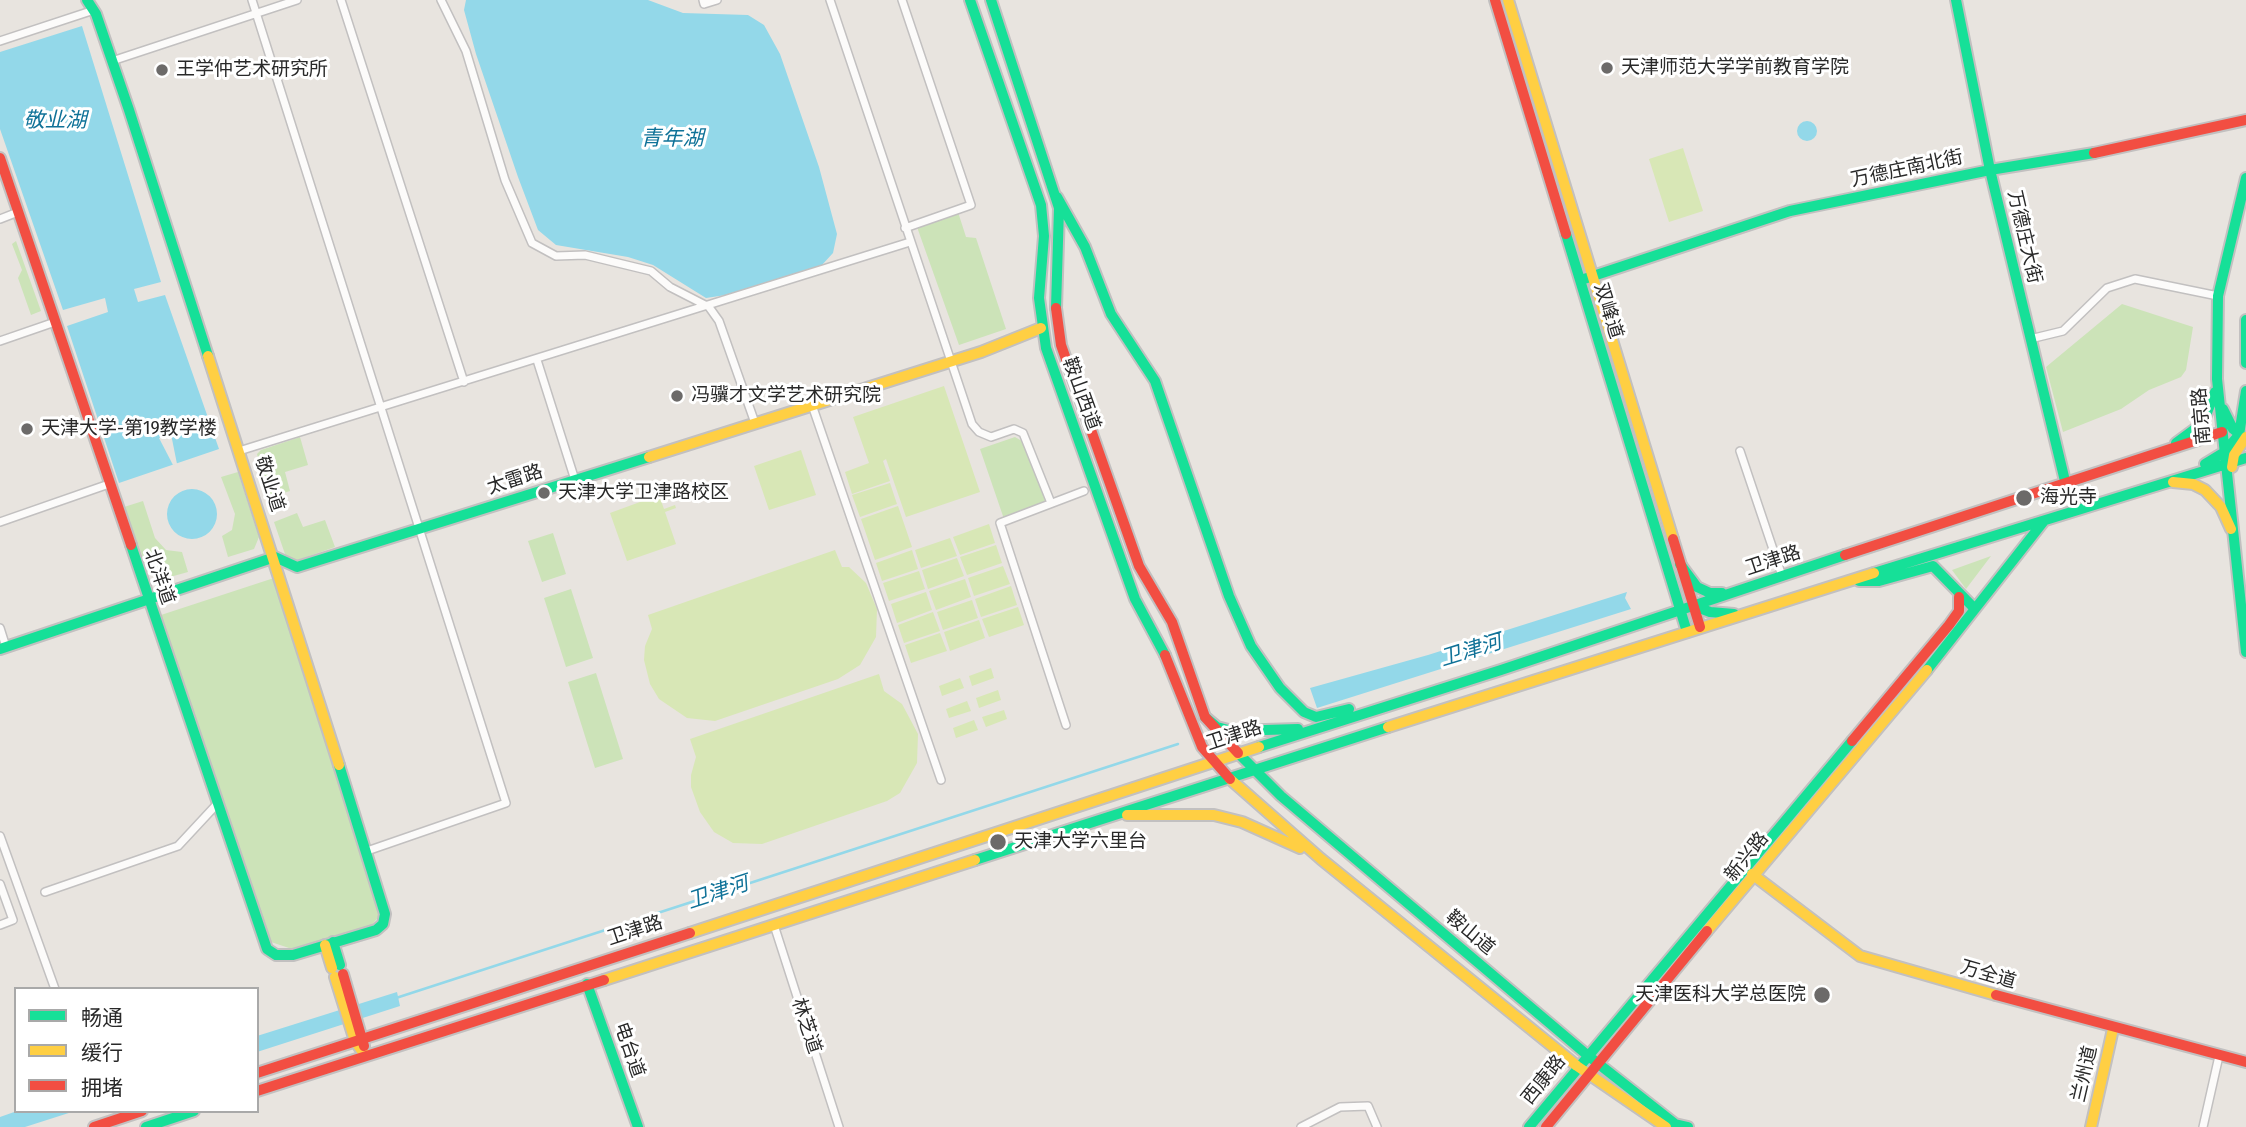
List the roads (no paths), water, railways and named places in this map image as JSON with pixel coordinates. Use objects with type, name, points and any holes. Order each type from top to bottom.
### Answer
[{"type":"main road","name":"敬业道","points":[[87,0],[94,9],[112,61],[275,557],[367,851],[385,919],[376,930],[329,944]]},
{"type":"main road","name":"鞍山西道","points":[[970,0],[1041,205],[1044,236],[1039,298],[1041,328],[1135,599],[1162,647],[1202,747],[1230,779]]},
{"type":"main road","name":"鞍山西道","points":[[991,0],[1057,197],[1059,220],[1054,295],[1061,345],[1139,566],[1172,622],[1205,717],[1238,753]]},
{"type":"main road","name":"双峰道","points":[[1495,0],[1687,632]]},
{"type":"main road","name":"双峰道","points":[[1508,0],[1700,627]]},
{"type":"main road","name":"万德庄大街","points":[[1956,0],[1990,170],[2065,481]]},
{"type":"main road","name":"万德庄南北街","points":[[1581,280],[1790,211],[1990,170],[2101,152],[2246,120]]},
{"type":"main road","name":"北洋道","points":[[0,158],[267,949],[276,955],[293,955],[329,944]]},
{"type":"main road","name":"南京路","points":[[2246,178],[2218,296],[2217,379],[2240,433],[2226,460],[2231,529],[2246,652]]},
{"type":"main road","points":[[1057,197],[1085,247],[1111,314],[1154,381],[1242,629],[1280,688],[1304,712],[1316,717],[1399,694],[1436,691]]},
{"type":"main road","points":[[2246,320],[2246,363]]},
{"type":"main road","name":"太雷路","points":[[3,648],[275,557],[296,567],[950,361],[1041,328]]},
{"type":"main road","points":[[2164,449],[2196,430],[2208,416],[2217,379]]},
{"type":"main road","points":[[2226,460],[2240,433],[2246,391]]},
{"type":"main road","name":"卫津路","points":[[259,1072],[1436,691],[2164,449],[2240,433]]},
{"type":"main road","name":"卫津路","points":[[259,1090],[1700,627],[2226,460],[2246,458]]},
{"type":"main road","points":[[2158,483],[2186,483],[2205,490],[2221,507],[2231,529]]},
{"type":"main road","points":[[1850,580],[1879,581],[1927,566],[1943,575],[1959,597],[1975,610],[2046,518]]},
{"type":"main road","points":[[1680,564],[1703,590],[1734,593]]},
{"type":"main road","points":[[1666,568],[1677,588],[1693,606],[1716,613],[1741,614]]},
{"type":"main road","name":"西康路","points":[[1529,1127],[1586,1055],[1949,625],[1959,611],[1959,597]]},
{"type":"main road","name":"新兴路","points":[[1546,1127],[1975,610]]},
{"type":"main road","points":[[1205,717],[1221,729],[1240,732],[1334,724]]},
{"type":"main road","name":"鞍山道","points":[[1238,753],[1280,796],[1671,1126]]},
{"type":"main road","name":"鞍山道","points":[[1230,779],[1321,859],[1577,1066],[1671,1126],[1688,1127]]},
{"type":"main road","points":[[1117,816],[1214,815],[1253,826],[1321,859]]},
{"type":"main road","name":"万全道","points":[[1745,868],[1860,956],[2113,1030],[2246,1062]]},
{"type":"main road","points":[[329,944],[365,1055]]},
{"type":"main road","name":"电台道","points":[[587,984],[638,1127]]},
{"type":"main road","name":"兰州道","points":[[2091,1127],[2113,1030]]},
{"type":"main road","points":[[94,1127],[136,1113]]},
{"type":"main road","points":[[146,1127],[188,1113]]},
{"type":"street","points":[[252,0],[506,803],[367,851]]},
{"type":"street","points":[[112,61],[297,0]]},
{"type":"street","points":[[341,0],[464,382]]},
{"type":"street","points":[[441,0],[467,51],[505,180],[532,243],[556,256],[585,255],[651,271],[670,287],[709,307],[719,321],[755,423]]},
{"type":"street","points":[[703,0],[704,5],[717,0]]},
{"type":"street","points":[[830,0],[972,424],[979,432],[991,437],[1014,429],[1023,433],[1051,503]]},
{"type":"street","points":[[902,0],[971,205],[905,228]]},
{"type":"street","points":[[0,41],[94,9]]},
{"type":"street","points":[[0,219],[18,212]]},
{"type":"street","points":[[239,451],[910,243]]},
{"type":"street","points":[[2030,339],[2063,331],[2107,288],[2135,279],[2218,296]]},
{"type":"street","points":[[0,341],[55,322]]},
{"type":"street","points":[[537,360],[575,480]]},
{"type":"street","points":[[812,405],[941,780]]},
{"type":"street","points":[[1740,451],[1782,577]]},
{"type":"street","points":[[0,522],[109,484]]},
{"type":"street","points":[[1066,725],[1000,523],[1084,491]]},
{"type":"street","points":[[0,628],[3,648]]},
{"type":"street","points":[[45,892],[178,846],[218,803]]},
{"type":"street","points":[[0,836],[54,987]]},
{"type":"street","points":[[0,884],[13,920],[0,925]]},
{"type":"street","name":"林芝道","points":[[774,925],[839,1127]]},
{"type":"street","points":[[2203,1127],[2219,1056]]},
{"type":"street","points":[[1301,1127],[1340,1107],[1368,1106],[1377,1127]]},
{"type":"water","name":"青年湖","points":[[466,0],[648,0],[683,13],[748,15],[764,25],[780,54],[819,167],[837,234],[833,253],[821,266],[746,292],[706,298],[653,265],[628,257],[556,245],[538,230],[518,177],[476,54],[464,10]]},
{"type":"water","name":"敬业湖","points":[[82,26],[161,282],[134,289],[138,302],[165,295],[219,449],[119,483],[67,326],[108,312],[105,298],[63,310],[0,129],[0,52]]},
{"type":"water","points":[[1807,121],[1814,124],[1817,131],[1814,138],[1807,141],[1800,138],[1797,131],[1800,124]]},
{"type":"water","points":[[192,489],[210,496],[217,514],[210,532],[192,539],[174,532],[167,514],[174,496]]},
{"type":"water","points":[[1627,592],[1625,598],[1631,609],[1317,708],[1310,688],[1428,655]]},
{"type":"water","points":[[397,992],[400,1006],[259,1051],[259,1035]]},
{"type":"water","points":[[14,1112],[69,1113],[25,1127],[0,1127],[0,1117]]},
{"type":"waterway","name":"卫津河","points":[[396,998],[1178,744]]},
{"type":"place","name":"天津师范大学学前教育学院","points":[[1607,68]]},
{"type":"place","name":"王学仲艺术研究所","points":[[162,70]]},
{"type":"place","name":"冯骥才文学艺术研究院","points":[[677,396]]},
{"type":"place","name":"天津大学-第19教学楼","points":[[27,429]]},
{"type":"place","name":"天津大学卫津路校区","points":[[544,493]]},
{"type":"place","name":"海光寺","points":[[2024,498]]},
{"type":"place","name":"天津大学六里台","points":[[998,842]]},
{"type":"place","name":"天津医科大学总医院","points":[[1822,995]]}]
